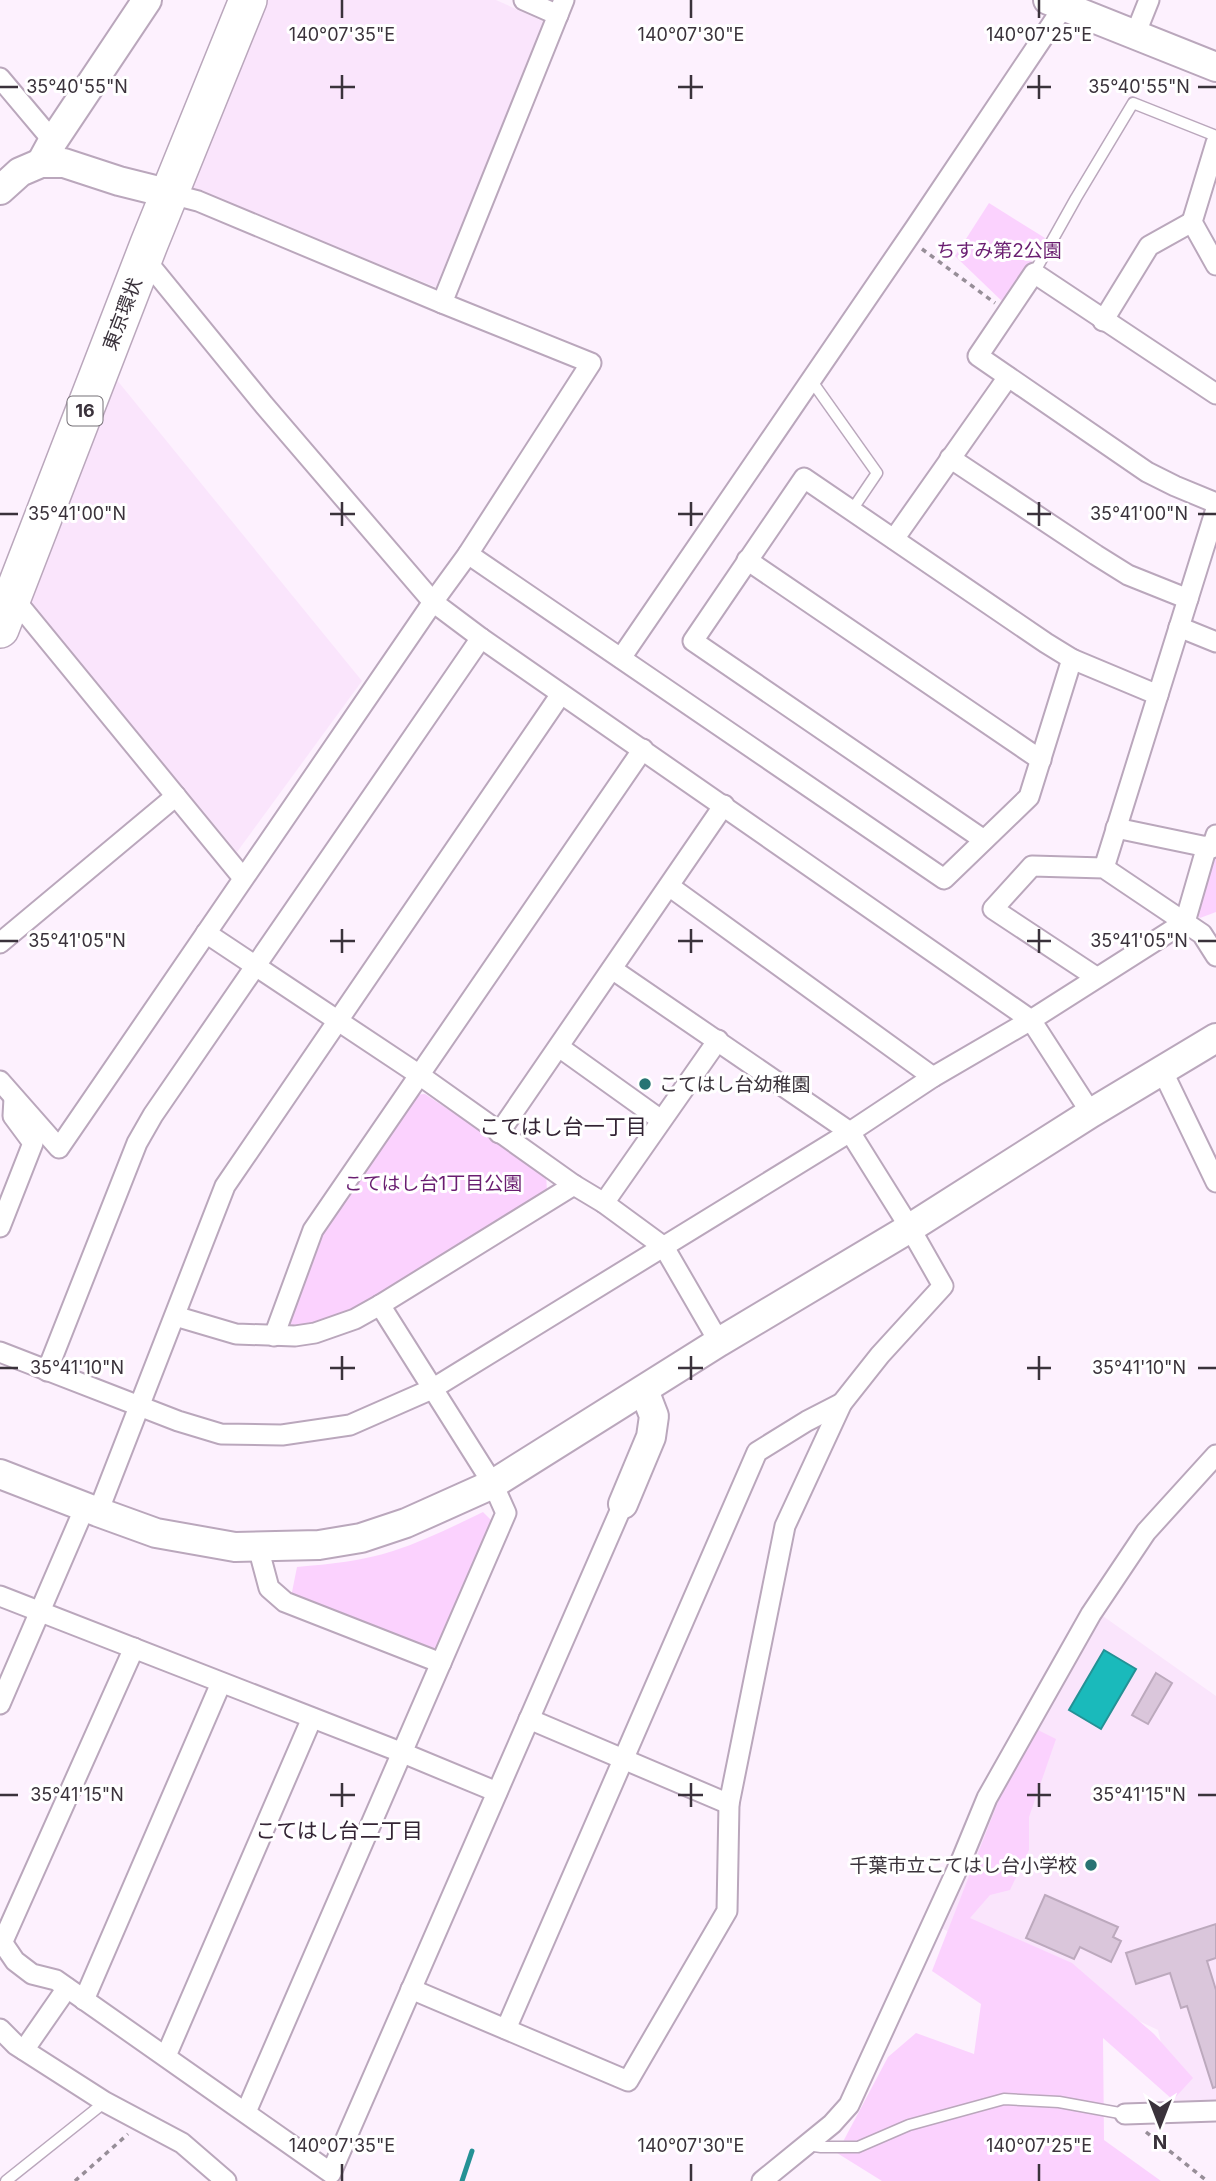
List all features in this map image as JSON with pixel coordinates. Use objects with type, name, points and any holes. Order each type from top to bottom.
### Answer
[{"type":"highway","name":"東京環状","points":[[3,593],[158,191],[222,0]]},
{"type":"highway","name":"東京環状","points":[[3,593],[144,258],[158,191],[248,0]]},
{"type":"street","points":[[0,190],[47,152],[147,0]]},
{"type":"street","points":[[442,303],[561,8],[524,0]]},
{"type":"street","points":[[1135,35],[1149,0]]},
{"type":"street","points":[[621,658],[908,239],[1056,3],[1216,66]]},
{"type":"street","points":[[0,78],[47,152],[64,163],[198,201],[591,363],[468,554],[59,1148],[0,1081]]},
{"type":"street","points":[[1103,321],[1149,246],[1192,222],[1216,144]]},
{"type":"street","points":[[1192,222],[1216,265]]},
{"type":"street","points":[[144,258],[264,405],[433,602],[1031,1020],[1091,1113]]},
{"type":"street","points":[[1216,394],[1034,273],[978,356],[1147,472],[1216,503]]},
{"type":"street","points":[[894,539],[1008,377]]},
{"type":"street","points":[[950,458],[1128,575],[1188,598]]},
{"type":"street","points":[[984,840],[693,641],[804,478],[1072,659],[1158,695]]},
{"type":"street","points":[[1104,868],[1216,509]]},
{"type":"street","points":[[468,554],[944,878],[1029,797],[1072,659]]},
{"type":"street","points":[[747,560],[1041,760]]},
{"type":"street","points":[[3,593],[243,878]]},
{"type":"street","points":[[1179,627],[1216,642]]},
{"type":"street","points":[[47,1371],[137,1143],[153,1115],[481,638]]},
{"type":"street","points":[[0,1704],[40,1612],[139,1406],[225,1186],[561,694]]},
{"type":"street","points":[[274,1336],[313,1230],[643,750]]},
{"type":"street","points":[[0,943],[176,796]]},
{"type":"street","points":[[499,1133],[724,805]]},
{"type":"street","points":[[0,1352],[178,1421],[221,1434],[282,1435],[350,1425],[432,1389],[850,1132],[933,1077],[1031,1020],[1185,922],[1211,841],[1116,828]]},
{"type":"street","points":[[1096,977],[993,909],[1032,866],[1104,868],[1202,934],[1216,956]]},
{"type":"street","points":[[669,886],[933,1077]]},
{"type":"street","points":[[206,933],[418,1074],[664,1247],[719,1342]]},
{"type":"street","points":[[411,1989],[628,2081],[727,1911],[729,1804],[785,1526],[842,1403],[880,1355],[943,1286],[850,1132],[612,969]]},
{"type":"street","points":[[0,1474],[156,1533],[235,1547],[319,1545],[360,1538],[406,1524],[493,1483],[1216,1038]]},
{"type":"street","points":[[604,1203],[718,1040]]},
{"type":"street","points":[[559,1047],[662,1121]]},
{"type":"street","points":[[1162,1070],[1216,1182]]},
{"type":"street","points":[[0,1227],[33,1143],[13,1116],[14,1097]]},
{"type":"street","points":[[176,1316],[236,1334],[295,1336],[315,1333],[355,1319],[380,1305],[574,1185]]},
{"type":"street","points":[[246,2112],[506,1513],[493,1483],[380,1305]]},
{"type":"street","points":[[134,1648],[1,1940],[15,1961],[32,1974],[56,1980],[331,2173],[652,1437],[654,1416],[644,1390]]},
{"type":"street","points":[[506,2029],[757,1452],[807,1420],[842,1403]]},
{"type":"street","points":[[762,2181],[832,2124],[849,2105],[961,1861],[987,1798],[1091,1615],[1146,1532],[1216,1455]]},
{"type":"street","points":[[258,1546],[269,1588],[285,1602],[441,1663]]},
{"type":"street","points":[[0,1596],[498,1792]]},
{"type":"street","points":[[84,2000],[221,1683]]},
{"type":"street","points":[[166,2056],[312,1718]]},
{"type":"street","points":[[529,1719],[729,1804]]},
{"type":"street","points":[[24,2050],[67,1988]]},
{"type":"street","points":[[0,2029],[24,2050],[105,2102],[182,2143],[226,2181]]},
{"type":"street","points":[[1125,2114],[1216,2111]]},
{"type":"lane","points":[[1034,273],[1133,103],[1216,136]]},
{"type":"lane","points":[[811,380],[877,473],[852,510]]},
{"type":"lane","points":[[807,2145],[858,2147],[909,2125],[1004,2099],[1059,2102],[1125,2114]]},
{"type":"lane","points":[[6,2181],[105,2102]]},
{"type":"path","points":[[908,239],[1008,312]]},
{"type":"path","points":[[1125,2114],[1207,2181]]},
{"type":"path","points":[[75,2181],[143,2121]]},
{"type":"shaded area","points":[[259,0],[496,0],[545,22],[436,287],[186,187]]},
{"type":"shaded area","points":[[112,374],[362,681],[237,852],[26,599]]},
{"type":"shaded area","name":"千葉市立こてはし台小学校","points":[[1100,1614],[1216,1696],[1216,2100],[1175,2102],[1158,2030],[941,1928],[992,1802]]},
{"type":"green space","name":"ちすみ第2公園","points":[[989,203],[1045,238],[1006,305],[955,256]]},
{"type":"green space","points":[[1216,846],[1216,912],[1200,918],[1193,911]]},
{"type":"green space","name":"こてはし台1丁目公園","points":[[425,1094],[546,1174],[547,1191],[363,1305],[326,1320],[291,1327],[285,1319],[321,1229],[411,1095]]},
{"type":"green space","points":[[483,1512],[494,1523],[441,1648],[428,1652],[291,1597],[297,1567],[358,1560],[393,1551]]},
{"type":"green space","points":[[1028,1725],[1056,1739],[1029,1817],[1029,1850],[1010,1890],[990,1895],[970,1918],[1072,1963],[1154,2034],[1193,2078],[1173,2100],[1103,2038],[1104,2140],[1161,2181],[882,2181],[837,2153],[888,2057],[916,2033],[974,2054],[981,2004],[932,1971]]},
{"type":"water","points":[[1104,1650],[1136,1669],[1101,1729],[1069,1710]]},
{"type":"building","points":[[1156,1673],[1172,1683],[1148,1724],[1132,1715]]},
{"type":"building","points":[[1045,1895],[1118,1927],[1113,1937],[1121,1941],[1111,1962],[1080,1947],[1074,1959],[1026,1938]]},
{"type":"building","points":[[1216,1924],[1216,1958],[1207,1961],[1216,1990],[1216,2087],[1213,2088],[1187,2006],[1181,2008],[1170,1973],[1136,1984],[1126,1953]]},
{"type":"waterway","points":[[462,2181],[472,2151]]},
{"type":"place","name":"こてはし台幼稚園","points":[[645,1084]]},
{"type":"place","name":"千葉市立こてはし台小学校","points":[[1091,1865]]},
{"type":"district","name":"こてはし台一丁目","points":[[563,1127]]},
{"type":"district","name":"こてはし台二丁目","points":[[339,1831]]}]
